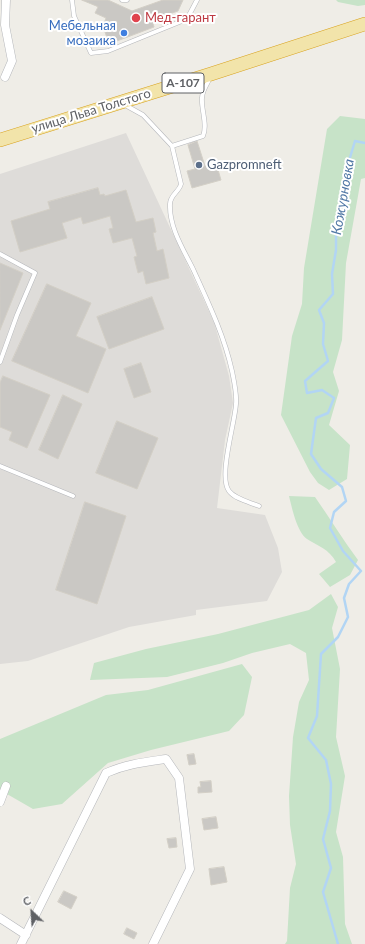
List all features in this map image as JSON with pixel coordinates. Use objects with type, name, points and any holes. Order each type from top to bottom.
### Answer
[{"type":"highway","name":"улица Льва Толстого","points":[[0,140],[365,24]]},
{"type":"street","points":[[5,77],[12,61],[4,16],[6,0]]},
{"type":"street","points":[[21,944],[106,773],[120,766],[166,759],[179,778],[190,869],[153,944]]},
{"type":"street","points":[[0,802],[6,786]]},
{"type":"street","points":[[0,918],[26,934]]},
{"type":"lane","points":[[72,0],[74,16],[91,53],[108,51],[188,19],[197,0]]},
{"type":"lane","points":[[122,0],[127,0]]},
{"type":"lane","points":[[172,146],[204,136],[206,131],[202,107],[202,96],[211,74]]},
{"type":"lane","points":[[119,103],[132,108],[143,115],[172,146],[181,184],[180,188],[170,198],[172,222],[216,321],[225,344],[233,377],[237,403],[226,472],[226,484],[229,491],[235,496],[259,506]]},
{"type":"lane","points":[[0,254],[35,273],[17,315],[0,362]]},
{"type":"lane","points":[[0,466],[73,496]]},
{"type":"shaded area","points":[[126,133],[214,322],[229,376],[233,403],[225,440],[217,508],[265,515],[278,548],[282,572],[267,601],[196,610],[196,615],[129,627],[28,661],[0,664],[0,174]]},
{"type":"green space","points":[[336,0],[365,0],[365,5],[358,6],[338,2]]},
{"type":"green space","points":[[340,116],[365,119],[365,178],[361,179],[346,263],[342,340],[333,372],[339,391],[329,425],[350,445],[347,479],[329,490],[318,483],[310,472],[281,415],[292,336],[302,304],[304,268],[327,129]]},
{"type":"green space","points":[[289,496],[315,497],[358,560],[350,575],[330,587],[319,574],[336,562],[327,551],[303,536],[295,519]]},
{"type":"green space","points":[[331,594],[338,607],[332,628],[340,669],[336,737],[345,776],[336,832],[343,857],[345,924],[352,944],[285,944],[287,941],[290,888],[296,864],[290,825],[289,796],[293,737],[299,702],[309,680],[306,653],[290,644],[167,677],[90,680],[94,663],[146,649],[218,634],[309,610]]},
{"type":"green space","points":[[242,664],[252,677],[244,715],[229,731],[151,750],[108,763],[62,804],[33,809],[0,790],[0,739],[106,695],[148,690]]},
{"type":"building","points":[[82,0],[108,0],[132,11],[163,0],[183,0],[178,11],[152,20],[154,27],[109,44],[103,26],[106,18],[95,13],[98,7]]},
{"type":"building","name":"Gazpromneft","points":[[197,141],[205,166],[216,163],[221,180],[192,188],[187,171],[195,169],[188,145]]},
{"type":"building","points":[[98,188],[100,195],[104,194],[105,196],[126,190],[136,222],[153,218],[156,232],[153,233],[157,251],[163,249],[169,278],[146,284],[143,271],[138,273],[134,257],[137,256],[132,238],[113,243],[109,229],[113,228],[110,216],[83,224],[81,217],[62,223],[67,238],[20,252],[11,221],[50,209],[48,202]]},
{"type":"building","points":[[0,263],[23,273],[0,330]]},
{"type":"building","points":[[47,284],[91,303],[76,336],[106,349],[88,393],[12,361]]},
{"type":"building","points":[[152,297],[164,329],[109,349],[97,317]]},
{"type":"building","points":[[141,363],[151,392],[134,398],[124,369]]},
{"type":"building","points":[[3,376],[50,395],[27,448],[9,440],[12,432],[0,427],[0,383]]},
{"type":"building","points":[[63,395],[82,404],[58,459],[39,450]]},
{"type":"building","points":[[117,421],[158,438],[137,489],[96,473]]},
{"type":"building","points":[[85,502],[126,516],[97,604],[56,590]]},
{"type":"building","points":[[194,754],[196,764],[189,765],[187,755]]},
{"type":"building","points":[[211,781],[212,792],[198,793],[198,787],[201,787],[200,782]]},
{"type":"building","points":[[216,817],[218,828],[204,830],[202,819]]},
{"type":"building","points":[[176,838],[177,847],[169,848],[167,839]]},
{"type":"building","points":[[224,867],[227,882],[211,885],[209,869]]},
{"type":"building","points":[[64,891],[77,897],[71,909],[58,902]]},
{"type":"building","points":[[127,928],[137,933],[134,939],[124,934]]},
{"type":"waterway","name":"Кожурновка","points":[[338,944],[323,892],[331,868],[323,839],[330,811],[331,784],[326,760],[308,738],[317,716],[321,654],[338,637],[348,617],[344,598],[349,584],[361,571],[343,551],[330,528],[334,512],[346,501],[342,487],[321,469],[311,454],[316,418],[328,413],[334,398],[322,390],[307,393],[305,381],[328,361],[323,344],[324,323],[319,310],[333,294],[332,274],[336,250],[336,224],[344,195],[345,174],[355,141],[365,143]]},
{"type":"place","name":"Мед-гарант","points":[[136,18]]},
{"type":"place","name":"Мебельная мозаика","points":[[124,33]]},
{"type":"place","name":"Gazpromneft","points":[[199,165]]}]
